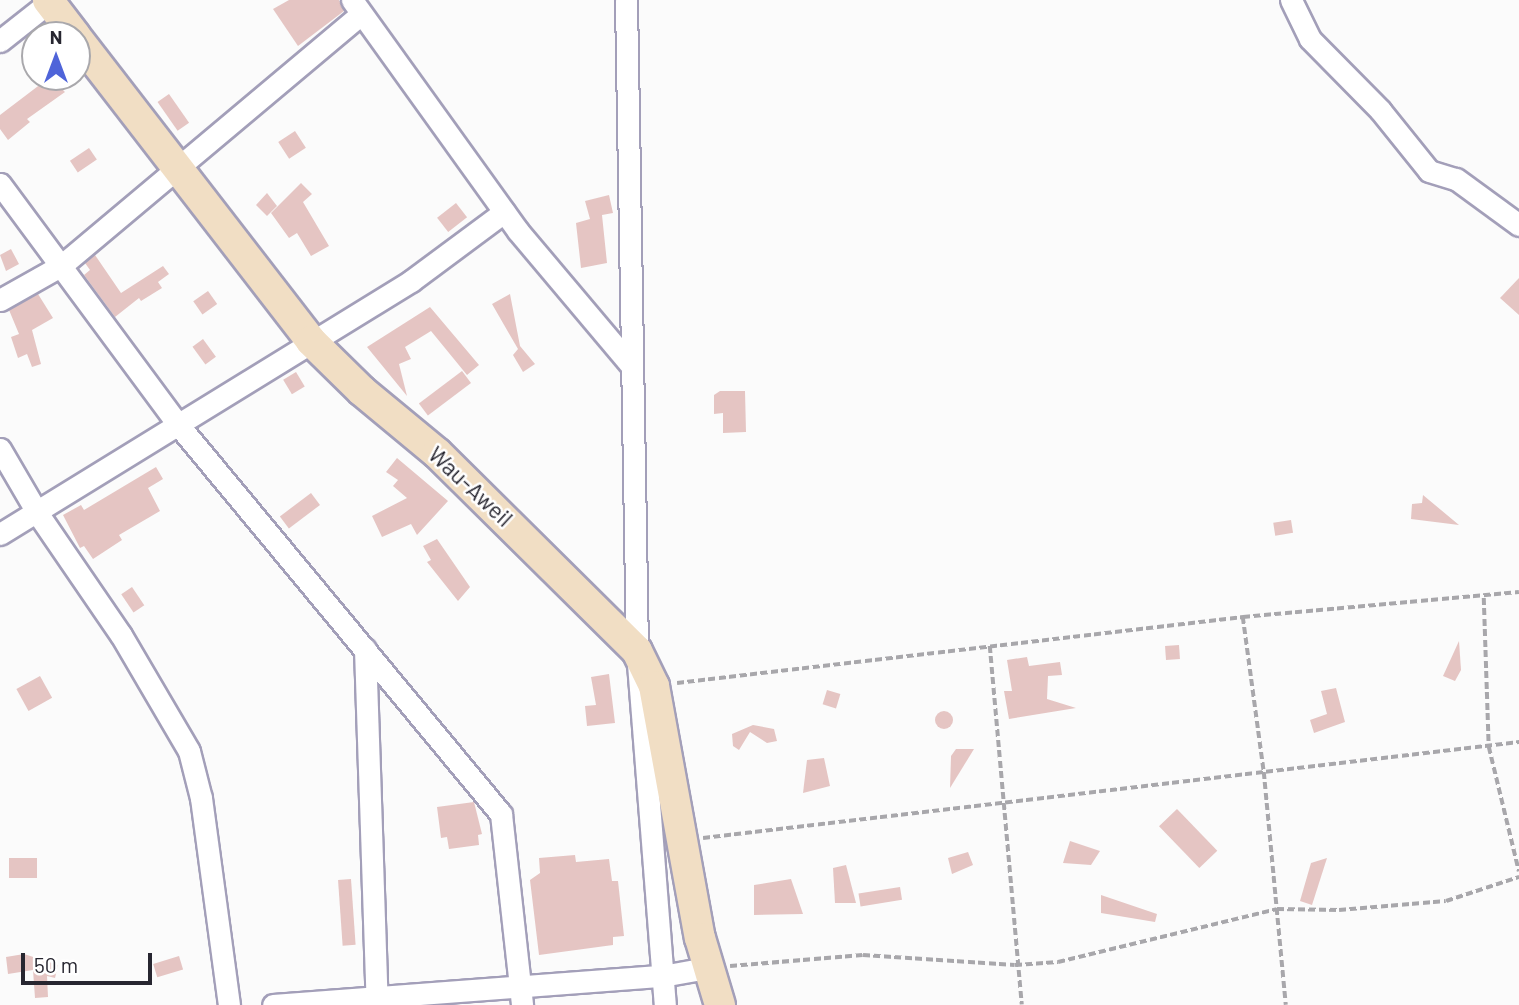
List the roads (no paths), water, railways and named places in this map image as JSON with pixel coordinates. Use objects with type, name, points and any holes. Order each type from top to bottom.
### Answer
[{"type":"street","points":[[626,0],[630,364],[637,651],[666,1005]]},
{"type":"street","points":[[1290,0],[1310,39],[1380,110],[1429,171],[1456,179],[1519,225]]},
{"type":"street","points":[[0,41],[50,1]]},
{"type":"street","name":"Wau-Aweil","points":[[50,1],[64,21]]},
{"type":"street","points":[[0,300],[62,265],[177,168],[357,7],[504,212],[597,331],[630,364]]},
{"type":"street","name":"Wau-Aweil","points":[[91,56],[311,341],[461,476],[637,651],[654,686],[707,968],[720,1005]]},
{"type":"street","points":[[0,184],[180,427],[501,814],[521,996]]},
{"type":"street","points":[[0,534],[38,514],[180,427],[311,341],[439,263],[504,212]]},
{"type":"street","points":[[0,449],[38,514],[121,635],[189,751],[201,798],[229,1005]]},
{"type":"street","points":[[365,649],[377,1001]]},
{"type":"street","points":[[273,1005],[521,996],[707,968]]}]
